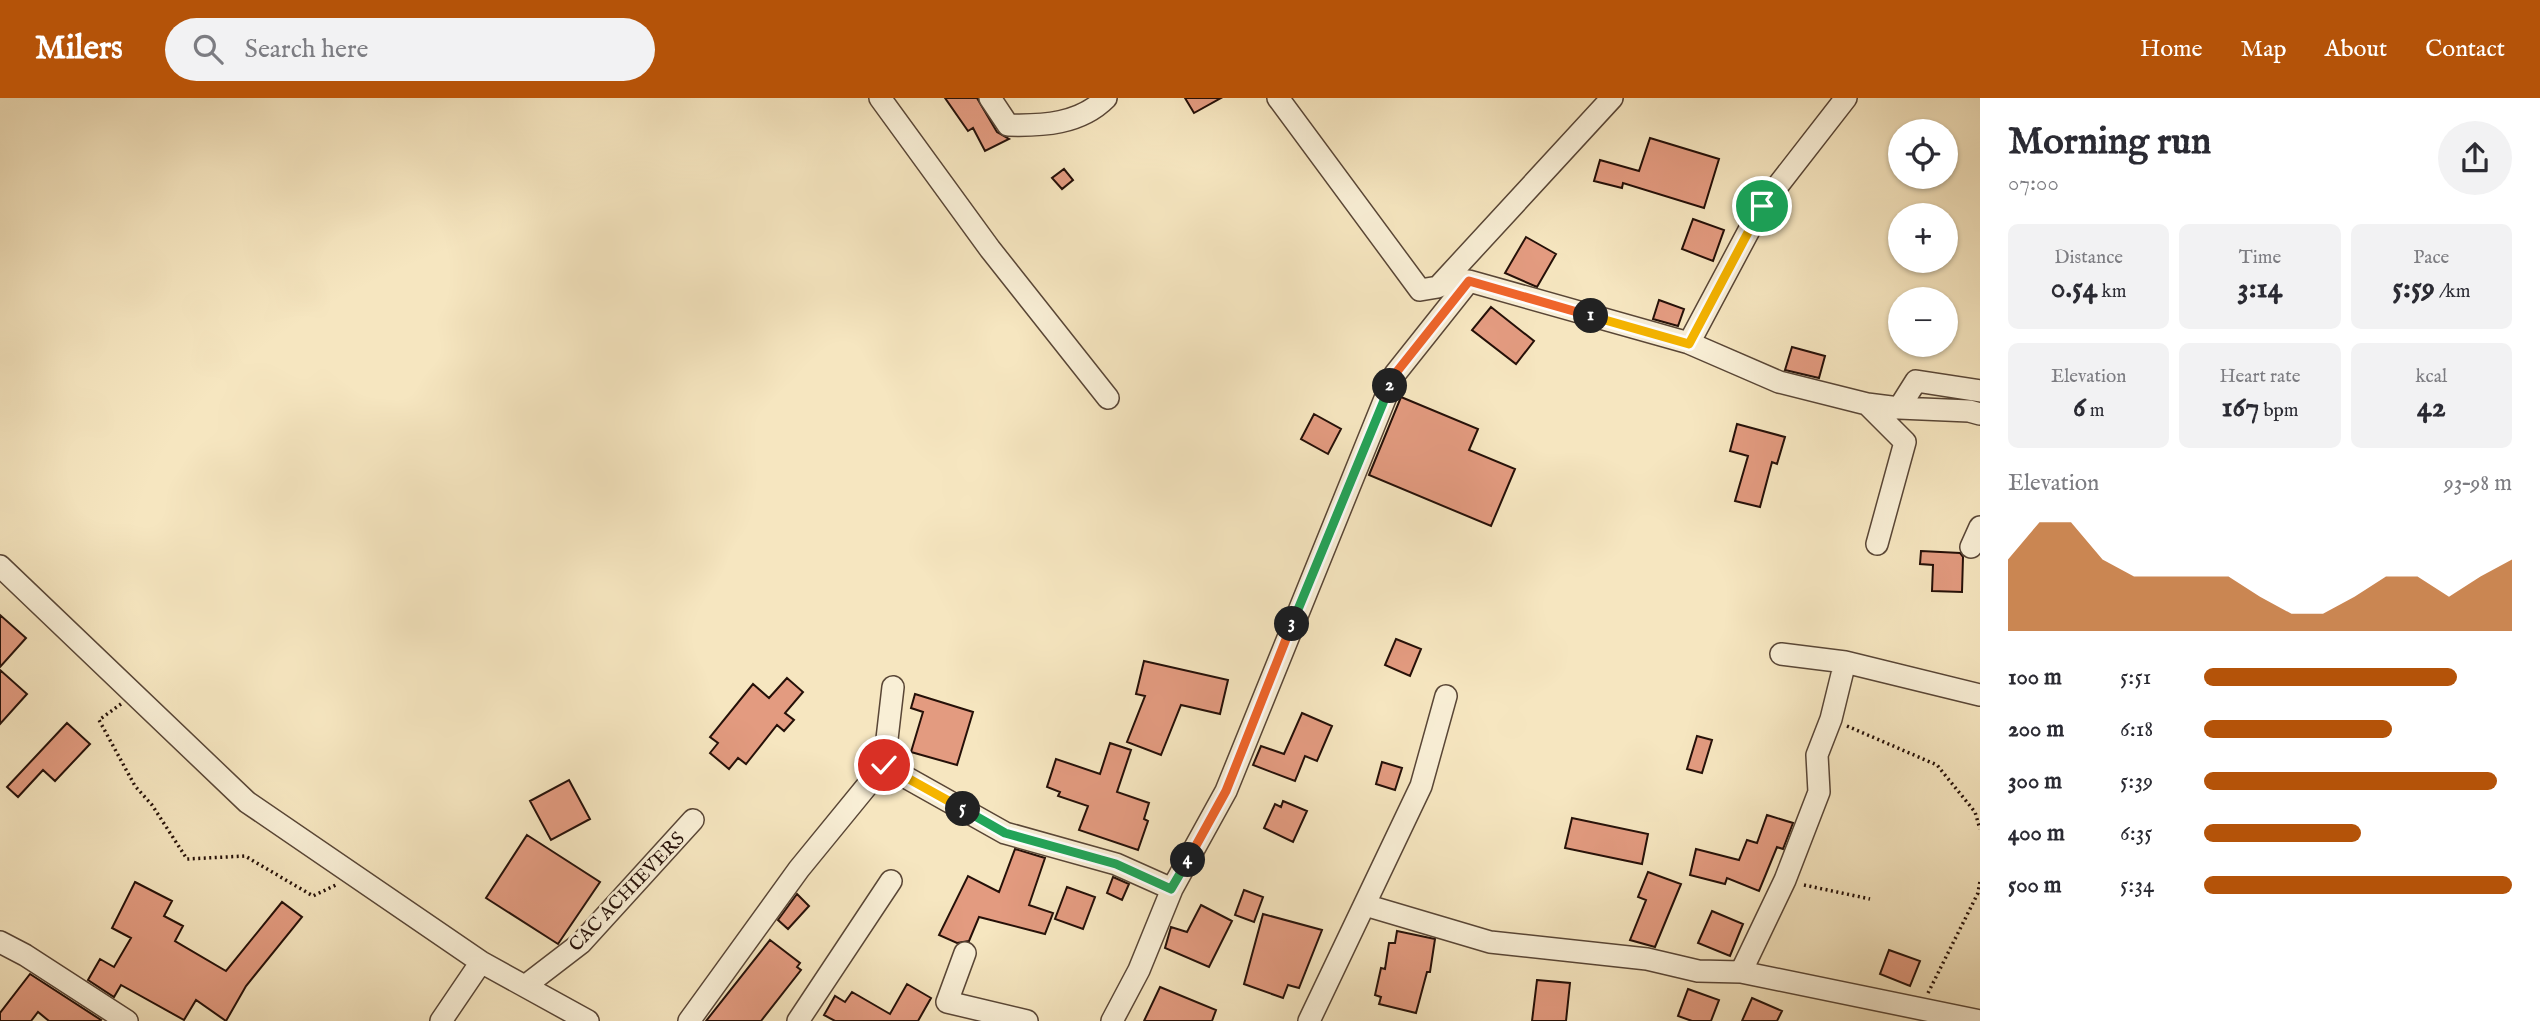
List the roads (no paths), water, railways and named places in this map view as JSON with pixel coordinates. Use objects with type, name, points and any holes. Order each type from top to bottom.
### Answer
[{"type":"street","points":[[880,98],[990,249],[1108,398]]},
{"type":"street","points":[[990,98],[1008,125],[1034,126],[1064,121],[1095,110],[1106,98]]},
{"type":"street","points":[[1278,98],[1420,290],[1438,287],[1612,98]]},
{"type":"street","points":[[1689,344],[1762,206],[1846,98]]},
{"type":"street","points":[[1112,1021],[1139,970],[1171,889],[1226,791],[1395,374],[1469,281],[1689,344],[1779,382],[1867,404],[1980,414]]},
{"type":"street","points":[[1899,408],[1916,381],[1980,391]]},
{"type":"street","points":[[1867,404],[1905,442],[1877,544]]},
{"type":"street","points":[[1971,547],[1980,527]]},
{"type":"street","points":[[0,566],[247,802],[481,962],[588,1021]]},
{"type":"street","points":[[1782,654],[1844,662],[1980,695]]},
{"type":"street","points":[[1741,972],[1785,880],[1819,792],[1817,755],[1831,719],[1844,662]]},
{"type":"street","points":[[689,1021],[799,869],[884,765],[893,687]]},
{"type":"street","points":[[1309,1021],[1421,786],[1446,696]]},
{"type":"street","points":[[884,765],[1005,833],[1116,864],[1171,889]]},
{"type":"street","name":"CAC ACHIEVERS","points":[[525,986],[581,943],[692,820]]},
{"type":"street","points":[[798,1021],[891,881]]},
{"type":"street","points":[[1365,905],[1490,942],[1647,959],[1698,971],[1741,972],[1917,1016],[1980,1021]]},
{"type":"street","points":[[0,942],[26,955],[127,1021]]},
{"type":"street","points":[[965,953],[947,1002],[1027,1021]]},
{"type":"street","points":[[441,1021],[481,962]]}]
